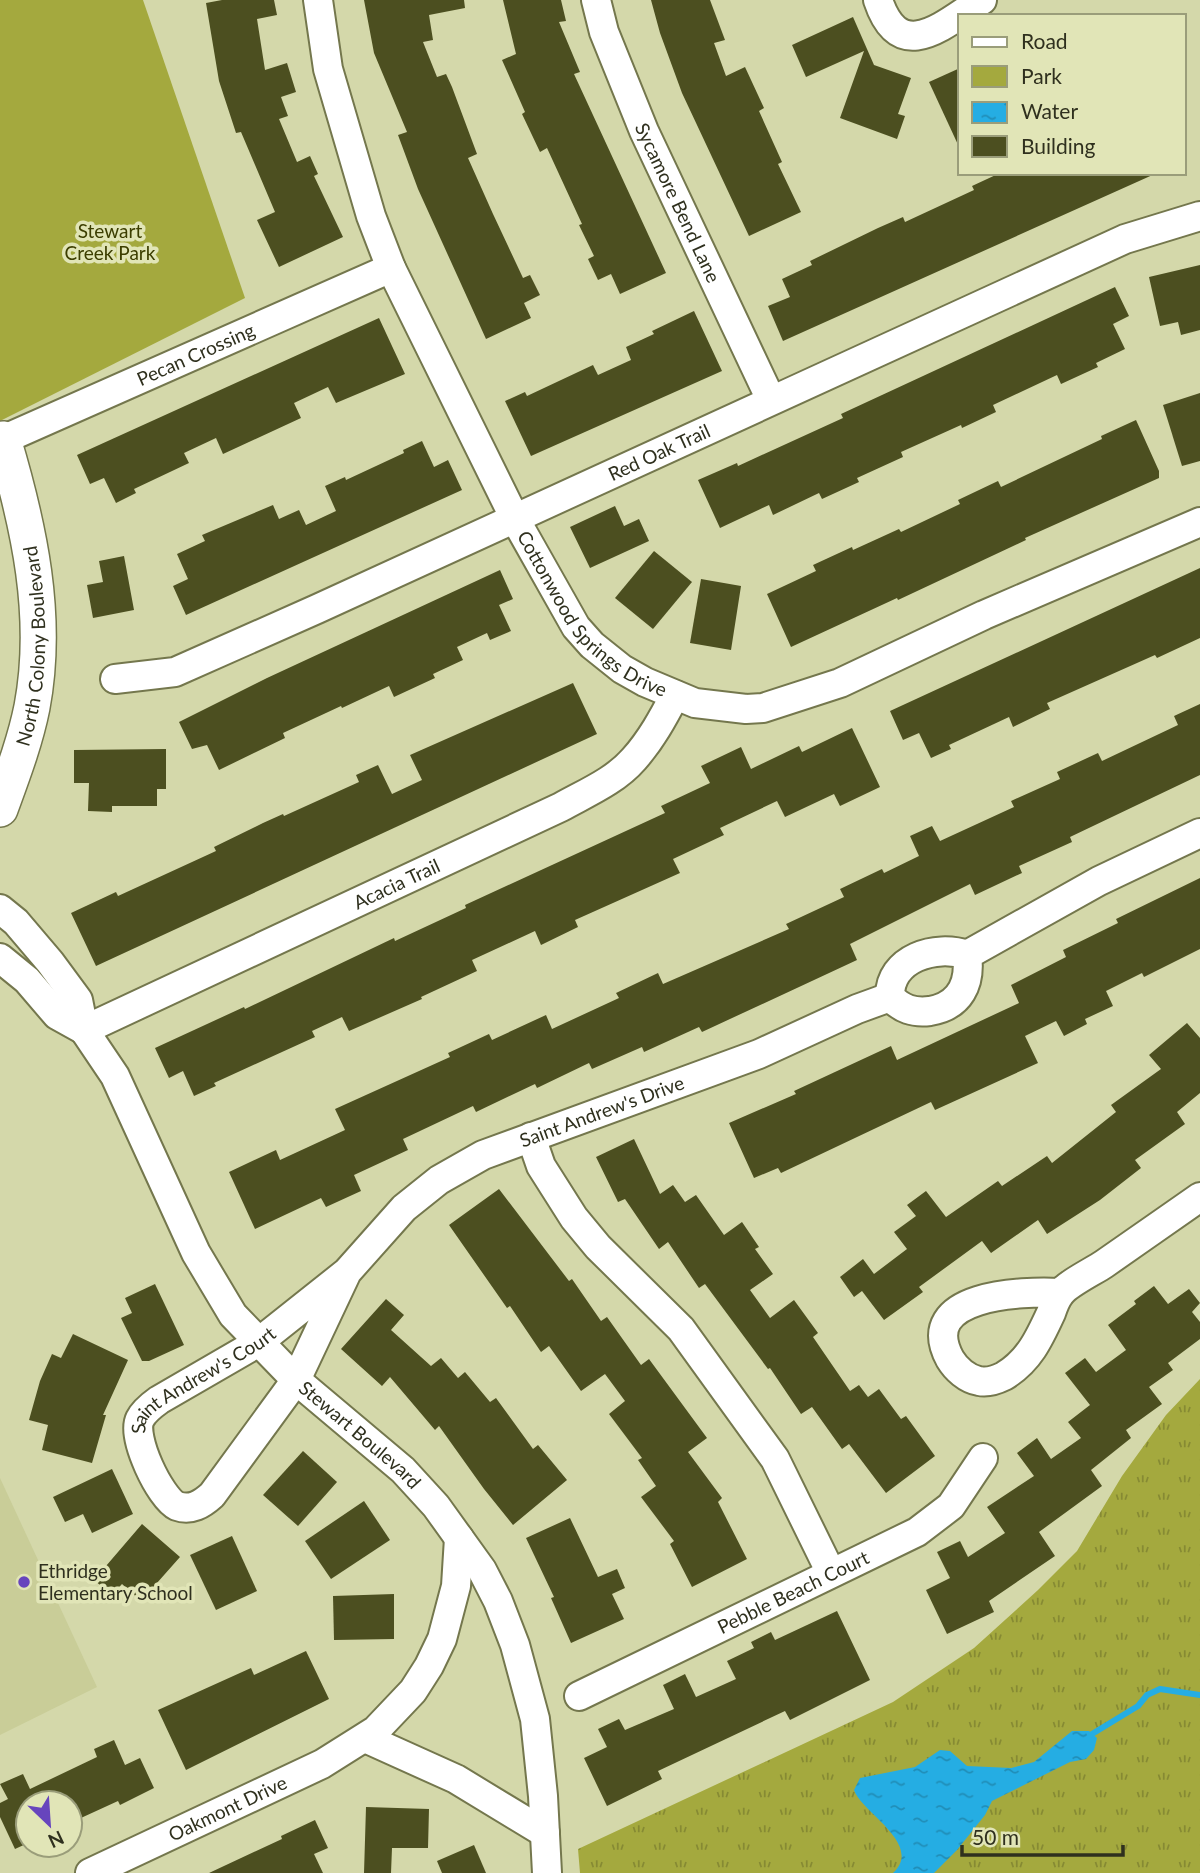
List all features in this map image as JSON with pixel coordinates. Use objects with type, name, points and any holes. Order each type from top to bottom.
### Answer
[{"type":"main road","name":"North Colony Boulevard","points":[[0,809],[20,753],[32,706],[37,636],[32,554],[20,494],[1,437]]},
{"type":"street","name":"Cottonwood Springs Drive","points":[[318,0],[331,81],[371,216],[391,268],[515,519],[576,627],[622,669],[695,703],[746,709],[763,708],[840,684],[984,615],[1200,523]]},
{"type":"street","name":"Sycamore Bend Lane","points":[[596,0],[604,32],[644,131],[771,400]]},
{"type":"street","points":[[878,0],[892,28],[907,37],[922,36],[958,14]]},
{"type":"street","points":[[959,14],[982,0]]},
{"type":"street","name":"Red Oak Trail","points":[[115,679],[175,672],[1125,239],[1200,216]]},
{"type":"street","name":"Pecan Crossing","points":[[1,437],[391,268]]},
{"type":"street","name":"Acacia Trail","points":[[84,1030],[561,807],[606,782],[632,761],[653,736],[675,695]]},
{"type":"street","points":[[967,955],[969,968],[965,988],[956,1000],[943,1009],[910,1011],[898,1006],[890,997],[890,985],[895,975],[916,958],[941,950],[967,955],[1099,881],[1200,833]]},
{"type":"street","name":"Stewart Boulevard","points":[[0,909],[16,922],[78,1000],[84,1030],[115,1076],[196,1253],[233,1315],[296,1380],[402,1470],[436,1506],[482,1570],[498,1601],[515,1645],[535,1719],[547,1873]]},
{"type":"street","name":"Stewart Boulevard","points":[[0,958],[27,980],[57,1015],[84,1030]]},
{"type":"street","name":"Saint Andrew's Drive","points":[[347,1272],[404,1209],[439,1180],[483,1155],[759,1054],[890,997]]},
{"type":"street","points":[[531,1137],[541,1167],[574,1217],[598,1247],[681,1329],[775,1459],[831,1573]]},
{"type":"street","points":[[1060,1293],[1200,1197]]},
{"type":"street","name":"Saint Andrew's Court","points":[[347,1272],[296,1380],[212,1495],[192,1508],[180,1507],[168,1500],[139,1445],[136,1433],[139,1420],[146,1410],[259,1342],[347,1272]]},
{"type":"street","name":"Pebble Beach Court","points":[[579,1696],[917,1532],[951,1506],[983,1458]]},
{"type":"street","name":"Oakmont Drive","points":[[90,1873],[321,1764],[365,1738],[394,1714],[429,1666],[449,1615],[456,1586],[459,1538]]},
{"type":"street","points":[[365,1738],[456,1779],[545,1833]]},
{"type":"shaded area","name":"Ethridge Elementary School","points":[[0,1478],[97,1687],[0,1735]]},
{"type":"green space","name":"Stewart Creek Park","points":[[0,0],[143,0],[245,298],[0,421]]},
{"type":"green space","points":[[1200,1379],[1200,1873],[580,1873],[578,1849],[893,1702],[974,1648],[1077,1551],[1122,1476],[1166,1415]]},
{"type":"water","points":[[1072,1731],[1089,1731],[1097,1738],[1094,1750],[1086,1759],[1070,1762],[992,1801],[985,1815],[957,1850],[934,1873],[893,1873],[901,1862],[901,1851],[888,1829],[859,1799],[854,1790],[860,1778],[915,1767],[940,1750],[950,1751],[967,1766],[1011,1768],[1034,1762]]},
{"type":"building","points":[[222,0],[274,0],[277,15],[257,19],[265,70],[287,63],[296,92],[281,97],[288,116],[279,119],[297,162],[310,156],[318,174],[314,176],[343,237],[279,267],[257,220],[275,212],[241,132],[236,133],[219,81],[206,3]]},
{"type":"building","points":[[364,0],[464,0],[465,8],[429,15],[433,40],[423,42],[437,77],[446,74],[452,87],[477,154],[468,158],[493,214],[523,278],[530,275],[540,295],[524,303],[531,318],[486,339],[418,189],[398,135],[407,132],[374,53]]},
{"type":"building","points":[[503,0],[561,0],[566,21],[559,22],[580,72],[574,74],[666,273],[620,294],[611,274],[598,280],[588,259],[594,256],[579,225],[582,224],[547,148],[540,152],[522,114],[525,112],[502,60],[516,54]]},
{"type":"building","points":[[651,0],[710,0],[725,40],[714,43],[726,76],[745,67],[764,108],[759,111],[782,162],[778,164],[801,212],[749,236],[682,93]]},
{"type":"building","points":[[853,17],[874,65],[911,78],[898,114],[905,116],[897,139],[840,118],[864,51],[806,77],[792,45]]},
{"type":"building","points":[[958,69],[958,145],[929,82]]},
{"type":"building","points":[[996,175],[1153,175],[783,341],[768,306],[790,297],[782,279],[812,265],[810,261],[878,228],[903,217],[905,222],[974,190],[972,186]]},
{"type":"building","points":[[1200,265],[1200,330],[1181,335],[1178,322],[1160,326],[1149,277]]},
{"type":"building","points":[[1115,287],[1129,316],[1113,324],[1125,349],[1096,363],[1098,367],[1061,384],[1057,375],[993,405],[996,412],[901,452],[903,457],[857,478],[859,482],[822,499],[819,493],[773,515],[769,505],[720,528],[698,480],[737,463],[738,466],[843,418],[841,414]]},
{"type":"building","points":[[694,311],[722,371],[531,456],[505,401],[525,392],[527,396],[593,365],[598,375],[631,360],[626,347]]},
{"type":"building","points":[[379,318],[405,374],[336,403],[328,387],[294,403],[301,418],[223,454],[216,438],[184,453],[189,463],[134,489],[136,493],[116,503],[104,478],[90,484],[77,455]]},
{"type":"building","points":[[1200,393],[1200,461],[1182,466],[1163,405]]},
{"type":"building","points":[[1136,420],[1159,471],[1159,478],[791,647],[767,594],[816,571],[813,565],[899,529],[901,532],[960,504],[958,500],[998,481],[1001,487]]},
{"type":"building","points":[[422,441],[434,467],[448,460],[462,490],[186,615],[173,586],[188,579],[177,554],[205,541],[202,535],[273,505],[279,519],[299,510],[306,525],[336,511],[325,486],[345,477],[346,480],[404,453],[403,450]]},
{"type":"building","points":[[615,506],[624,526],[639,519],[649,541],[590,568],[570,527]]},
{"type":"building","points":[[654,551],[692,582],[653,629],[615,598]]},
{"type":"building","points":[[124,556],[134,610],[93,618],[87,585],[103,582],[99,561]]},
{"type":"building","points":[[1200,568],[1200,638],[1047,703],[1050,709],[1013,727],[1009,717],[949,745],[951,749],[931,758],[919,733],[903,740],[890,711]]},
{"type":"building","points":[[500,570],[513,599],[499,605],[511,631],[490,640],[487,633],[457,647],[463,660],[433,674],[435,678],[394,697],[389,686],[342,708],[341,706],[283,733],[285,738],[219,770],[207,745],[192,749],[179,722],[267,678]]},
{"type":"building","points":[[701,579],[741,586],[731,650],[690,643]]},
{"type":"building","points":[[573,683],[597,734],[96,966],[71,913],[116,892],[118,896],[216,851],[214,847],[263,823],[359,782],[356,775],[378,765],[392,794],[422,780],[410,755]]},
{"type":"building","points":[[1200,704],[1200,775],[1070,837],[1072,842],[1019,866],[1022,873],[975,895],[970,884],[850,944],[857,960],[702,1032],[699,1027],[644,1052],[642,1047],[592,1069],[589,1063],[537,1088],[535,1084],[476,1112],[473,1106],[403,1139],[408,1150],[354,1175],[361,1191],[326,1207],[321,1198],[255,1229],[229,1172],[276,1150],[280,1160],[345,1130],[335,1109],[450,1057],[448,1053],[489,1034],[492,1040],[546,1015],[552,1029],[619,998],[616,993],[658,973],[663,984],[789,929],[786,924],[844,897],[840,889],[882,869],[884,873],[919,856],[910,836],[932,826],[940,841],[1014,807],[1011,801],[1060,779],[1057,772],[1098,753],[1102,761],[1178,725],[1174,716]]},
{"type":"building","points":[[852,728],[880,787],[840,806],[834,794],[785,817],[777,801],[720,828],[724,835],[673,859],[680,873],[575,920],[578,927],[541,945],[535,931],[472,960],[477,971],[421,997],[422,999],[349,1031],[342,1017],[312,1031],[315,1037],[214,1083],[216,1086],[194,1096],[183,1071],[169,1078],[155,1048],[244,1007],[245,1009],[394,938],[395,941],[466,908],[465,905],[665,813],[661,806],[710,783],[701,766],[741,747],[751,769],[799,746],[802,752]]},
{"type":"building","points":[[166,749],[166,789],[157,789],[157,806],[112,806],[112,812],[88,811],[89,783],[74,783],[74,750]]},
{"type":"building","points":[[1200,878],[1200,949],[1144,977],[1142,973],[1106,991],[1113,1006],[1085,1019],[1087,1024],[1064,1036],[1056,1021],[1025,1036],[1038,1063],[935,1110],[931,1102],[781,1173],[778,1168],[754,1178],[729,1123],[796,1094],[794,1091],[891,1046],[897,1060],[1019,1003],[1011,985],[1066,957],[1063,950],[1118,923],[1116,919]]},
{"type":"building","points":[[1187,1023],[1200,1038],[1200,1093],[1177,1112],[1185,1124],[1135,1160],[1141,1168],[1100,1200],[1047,1234],[1038,1220],[991,1253],[982,1241],[919,1287],[923,1292],[884,1320],[862,1291],[854,1297],[840,1277],[863,1259],[874,1274],[907,1249],[894,1232],[916,1216],[907,1205],[926,1191],[946,1217],[998,1181],[1002,1186],[1047,1156],[1052,1163],[1116,1112],[1111,1105],[1161,1069],[1149,1055]]},
{"type":"building","points":[[634,1139],[660,1194],[673,1185],[685,1202],[696,1195],[724,1235],[742,1222],[759,1247],[755,1249],[773,1274],[750,1290],[770,1318],[794,1300],[818,1333],[813,1337],[850,1391],[859,1385],[868,1397],[879,1389],[901,1419],[906,1416],[935,1456],[886,1493],[849,1444],[842,1449],[812,1407],[801,1414],[770,1368],[768,1369],[705,1284],[699,1288],[668,1242],[659,1249],[625,1199],[618,1202],[596,1157]]},
{"type":"building","points":[[499,1189],[569,1281],[572,1279],[601,1321],[607,1317],[641,1365],[649,1359],[707,1438],[688,1452],[722,1498],[718,1502],[747,1559],[692,1587],[670,1544],[674,1541],[641,1497],[656,1486],[638,1460],[642,1458],[609,1414],[625,1401],[605,1374],[581,1391],[549,1346],[541,1352],[449,1225]]},
{"type":"building","points":[[155,1284],[184,1345],[149,1361],[142,1361],[121,1318],[132,1313],[125,1298]]},
{"type":"building","points":[[1154,1286],[1168,1304],[1189,1289],[1200,1303],[1192,1312],[1200,1322],[1200,1339],[1168,1363],[1173,1370],[1149,1387],[1162,1404],[1126,1430],[1131,1438],[1091,1470],[1102,1486],[1039,1532],[1055,1556],[989,1601],[994,1612],[947,1634],[926,1590],[950,1578],[937,1552],[960,1541],[968,1557],[1005,1533],[987,1507],[1034,1476],[1017,1453],[1037,1438],[1051,1459],[1081,1438],[1068,1422],[1090,1405],[1065,1373],[1085,1358],[1096,1372],[1126,1350],[1108,1325]]},
{"type":"building","points":[[386,1299],[404,1315],[391,1330],[431,1366],[441,1358],[458,1378],[465,1372],[490,1402],[496,1398],[533,1449],[538,1445],[567,1480],[513,1525],[439,1426],[435,1430],[390,1377],[382,1386],[341,1349]]},
{"type":"building","points":[[73,1334],[128,1360],[103,1415],[106,1415],[92,1463],[42,1450],[48,1425],[29,1420],[40,1381],[52,1354],[61,1358]]},
{"type":"building","points":[[303,1451],[337,1482],[298,1526],[263,1495]]},
{"type":"building","points":[[112,1469],[133,1514],[92,1533],[83,1514],[65,1522],[53,1497]]},
{"type":"building","points":[[364,1501],[390,1540],[331,1579],[305,1541]]},
{"type":"building","points":[[570,1518],[598,1577],[617,1569],[625,1588],[612,1594],[624,1619],[571,1643],[551,1598],[554,1597],[526,1538]]},
{"type":"building","points":[[142,1524],[180,1557],[141,1601],[122,1584],[112,1595],[94,1580]]},
{"type":"building","points":[[232,1536],[257,1591],[216,1610],[190,1555]]},
{"type":"building","points":[[394,1594],[394,1639],[334,1640],[333,1596]]},
{"type":"building","points":[[837,1611],[870,1680],[790,1720],[785,1711],[658,1771],[662,1779],[607,1806],[584,1758],[607,1747],[598,1729],[619,1719],[625,1730],[674,1709],[663,1685],[685,1674],[696,1697],[736,1679],[727,1661],[754,1648],[751,1642],[771,1632],[775,1640]]},
{"type":"building","points":[[306,1651],[329,1699],[186,1770],[158,1710],[251,1668],[254,1675]]},
{"type":"building","points":[[114,1740],[125,1765],[140,1758],[154,1788],[120,1805],[118,1801],[84,1817],[84,1789],[30,1789],[97,1757],[94,1749]]},
{"type":"building","points":[[23,1774],[30,1789],[14,1789],[14,1847],[0,1817],[0,1803],[8,1799],[0,1784]]},
{"type":"building","points":[[366,1807],[429,1809],[428,1848],[392,1848],[391,1873],[364,1873]]},
{"type":"building","points":[[315,1820],[328,1848],[314,1854],[323,1873],[209,1873],[282,1839],[281,1836]]},
{"type":"building","points":[[474,1845],[486,1873],[442,1873],[437,1861]]},
{"type":"waterway","points":[[1092,1734],[1138,1706],[1147,1695],[1160,1689],[1200,1695]]},
{"type":"place","name":"Ethridge Elementary School","points":[[24,1582]]}]
